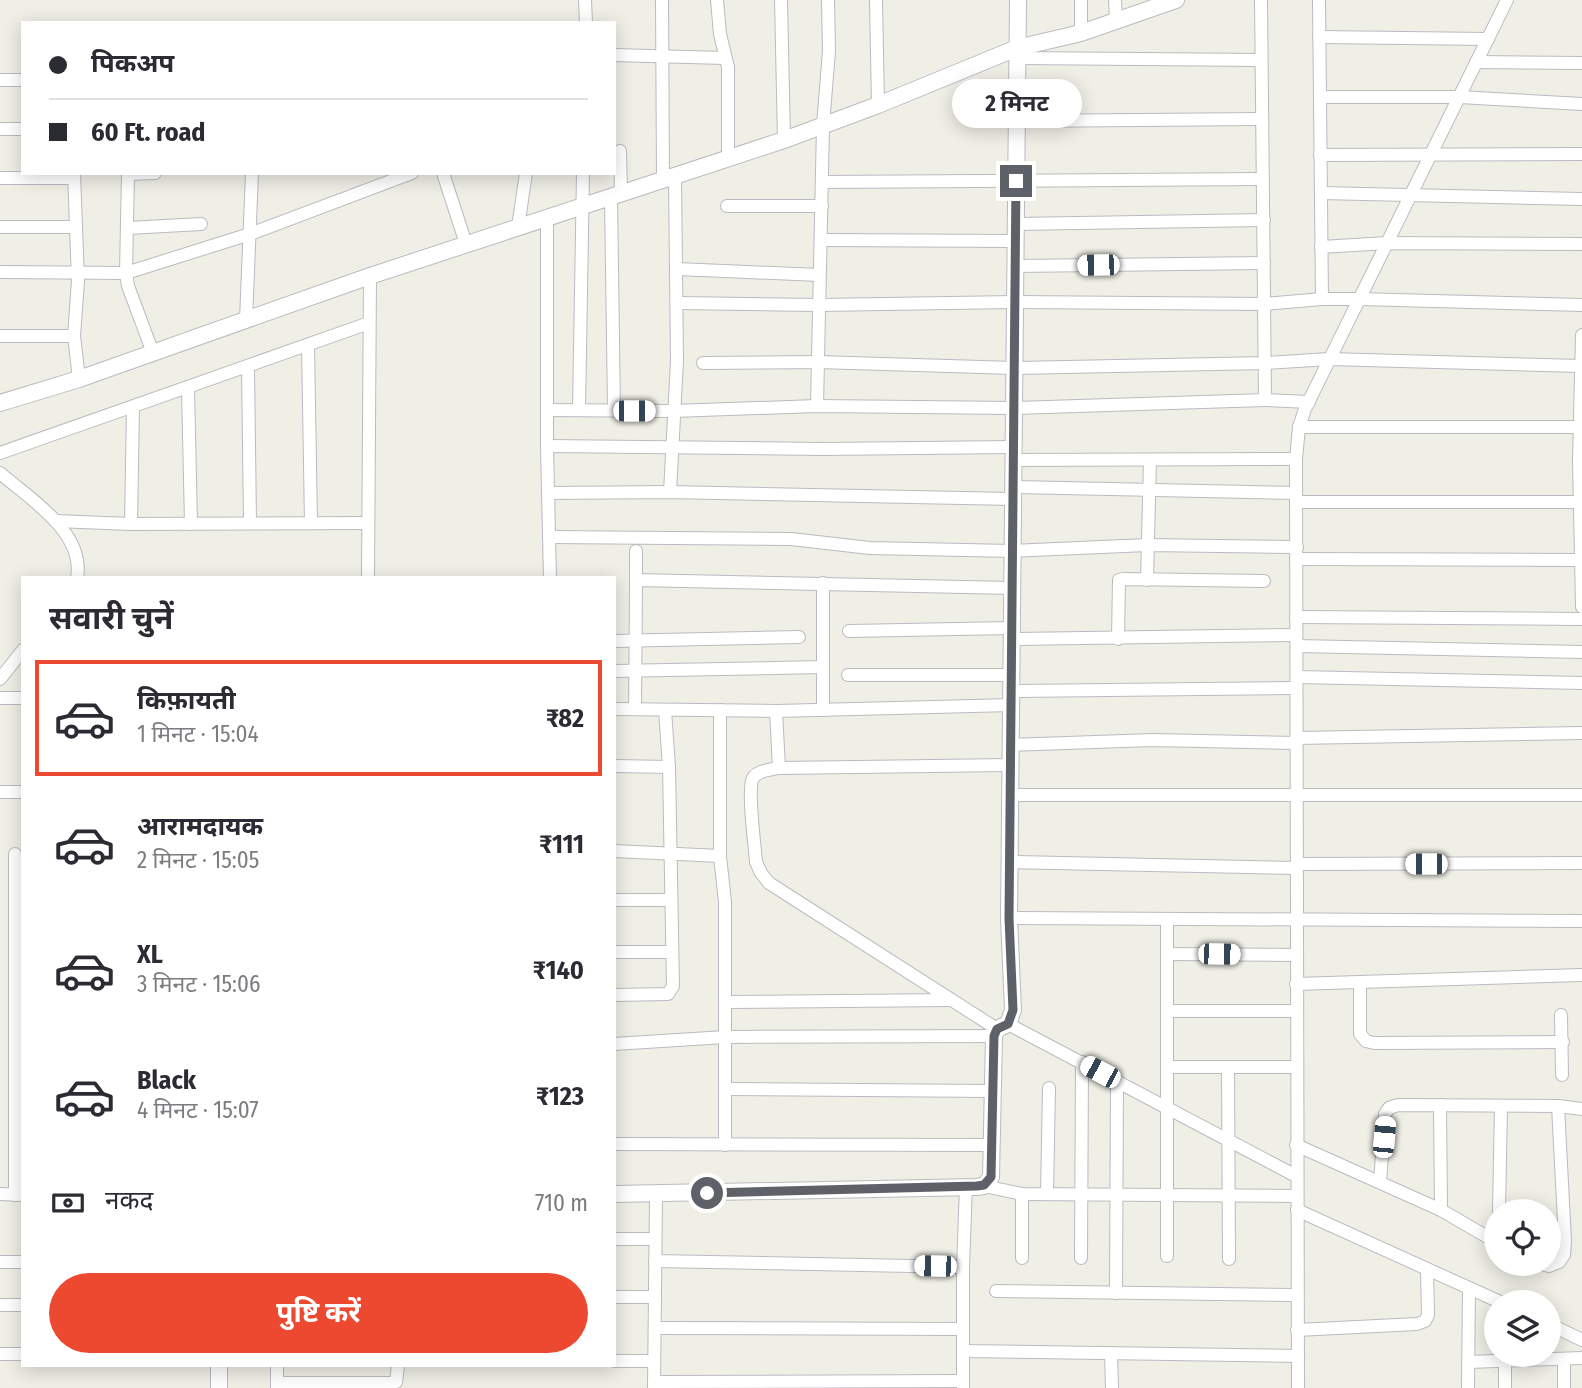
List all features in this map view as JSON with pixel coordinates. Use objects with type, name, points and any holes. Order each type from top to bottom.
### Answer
[{"type":"street","points":[[585,0],[586,21]]},
{"type":"street","points":[[662,0],[662,55],[678,303],[670,492]]},
{"type":"street","points":[[718,0],[724,58],[728,67],[729,159]]},
{"type":"street","points":[[781,0],[784,140]]},
{"type":"street","points":[[817,406],[823,125],[829,51],[828,0]]},
{"type":"street","points":[[876,0],[878,105]]},
{"type":"street","points":[[984,1185],[991,1177],[993,1091],[1000,1030],[1013,1010],[1009,918],[1018,0]]},
{"type":"street","points":[[1081,0],[1081,33]]},
{"type":"street","points":[[1115,0],[1116,21]]},
{"type":"street","points":[[0,403],[79,379],[370,276],[729,159],[1017,53],[1176,0]]},
{"type":"street","points":[[1261,0],[1265,400]]},
{"type":"street","points":[[1319,0],[1322,299]]},
{"type":"street","points":[[1298,1388],[1298,427],[1507,0]]},
{"type":"street","points":[[1319,37],[1488,38]]},
{"type":"street","points":[[1017,53],[1261,60]]},
{"type":"street","points":[[616,55],[724,58]]},
{"type":"street","points":[[1476,62],[1582,63]]},
{"type":"street","points":[[0,80],[21,80]]},
{"type":"street","points":[[1320,97],[1459,97],[1582,104]]},
{"type":"street","points":[[1016,121],[1262,119]]},
{"type":"street","points":[[0,129],[21,129]]},
{"type":"street","points":[[614,411],[616,196],[620,151]]},
{"type":"street","points":[[1320,155],[1582,154]]},
{"type":"street","points":[[0,178],[74,175],[77,273],[74,336],[79,379]]},
{"type":"street","points":[[128,175],[126,273],[128,286],[153,353]]},
{"type":"street","points":[[246,320],[252,175]]},
{"type":"street","points":[[0,272],[126,273],[250,234],[407,175]]},
{"type":"street","points":[[444,175],[466,244]]},
{"type":"street","points":[[518,228],[526,175]]},
{"type":"street","points":[[579,410],[583,175]]},
{"type":"street","points":[[822,182],[1263,178]]},
{"type":"street","points":[[1321,193],[1582,199]]},
{"type":"street","points":[[727,206],[822,206]]},
{"type":"street","points":[[547,218],[550,576]]},
{"type":"street","points":[[1015,224],[1264,220]]},
{"type":"street","points":[[128,228],[201,224]]},
{"type":"street","points":[[0,227],[76,227]]},
{"type":"street","points":[[821,240],[1015,241]]},
{"type":"street","points":[[1321,247],[1387,243],[1582,244]]},
{"type":"street","points":[[1015,266],[1265,263]]},
{"type":"street","points":[[677,269],[819,275]]},
{"type":"street","points":[[368,576],[370,276]]},
{"type":"street","points":[[678,303],[1265,304],[1360,299],[1582,305]]},
{"type":"street","points":[[0,453],[369,323]]},
{"type":"street","points":[[1582,335],[1582,607]]},
{"type":"street","points":[[0,336],[74,336]]},
{"type":"street","points":[[308,345],[311,523]]},
{"type":"street","points":[[703,363],[818,362],[1014,368],[1266,363],[1329,359],[1581,366]]},
{"type":"street","points":[[248,366],[250,523]]},
{"type":"street","points":[[188,388],[191,524]]},
{"type":"street","points":[[548,410],[674,411],[817,406],[1014,408],[1265,400],[1309,402]]},
{"type":"street","points":[[131,524],[133,407]]},
{"type":"street","points":[[1298,427],[1580,430]]},
{"type":"street","points":[[547,446],[1013,453],[1150,460],[1296,459]]},
{"type":"street","points":[[1147,580],[1150,460]]},
{"type":"street","points":[[0,473],[55,521],[74,548],[79,566],[77,576]]},
{"type":"street","points":[[549,493],[1013,493],[1150,489],[1296,497],[1580,502]]},
{"type":"street","points":[[55,521],[131,524],[368,523]]},
{"type":"street","points":[[549,537],[791,539],[870,548],[1012,551],[1147,545],[1296,553],[1581,560]]},
{"type":"street","points":[[635,709],[636,551]]},
{"type":"street","points":[[636,580],[1012,588]]},
{"type":"street","points":[[1118,639],[1119,580],[1264,581]]},
{"type":"street","points":[[823,583],[823,710]]},
{"type":"street","points":[[1296,617],[1582,619]]},
{"type":"street","points":[[849,631],[1297,641],[1582,652]]},
{"type":"street","points":[[616,641],[799,637]]},
{"type":"street","points":[[0,679],[21,653]]},
{"type":"street","points":[[616,671],[823,667]]},
{"type":"street","points":[[848,675],[1011,690]]},
{"type":"street","points":[[616,709],[823,710],[1011,690],[1297,683],[1582,683]]},
{"type":"street","points":[[0,698],[21,698]]},
{"type":"street","points":[[616,995],[668,994],[673,986],[669,767],[665,710]]},
{"type":"street","points":[[720,710],[725,1145]]},
{"type":"street","points":[[776,711],[779,768]]},
{"type":"street","points":[[1011,745],[1582,733]]},
{"type":"street","points":[[1010,765],[779,768],[759,772],[752,779],[750,791],[756,862],[769,883],[1000,1030],[1082,1062],[1296,1176]]},
{"type":"street","points":[[616,766],[669,767]]},
{"type":"street","points":[[0,792],[21,792]]},
{"type":"street","points":[[1010,795],[1582,795]]},
{"type":"street","points":[[616,852],[720,856]]},
{"type":"street","points":[[0,854],[19,854],[19,1195],[0,1194]]},
{"type":"street","points":[[1010,862],[1296,866],[1582,863]]},
{"type":"street","points":[[616,900],[671,900]]},
{"type":"street","points":[[1009,918],[1582,921]]},
{"type":"street","points":[[1167,919],[1167,1256]]},
{"type":"street","points":[[616,952],[672,952]]},
{"type":"street","points":[[1167,954],[1296,955]]},
{"type":"street","points":[[1296,984],[1582,975]]},
{"type":"street","points":[[1360,984],[1360,1034],[1366,1041],[1563,1042]]},
{"type":"street","points":[[725,1002],[952,1000]]},
{"type":"street","points":[[1167,1011],[1296,1011]]},
{"type":"street","points":[[1561,1015],[1562,1074]]},
{"type":"street","points":[[616,1044],[724,1037],[1000,1030]]},
{"type":"street","points":[[1081,1258],[1082,1062]]},
{"type":"street","points":[[1167,1067],[1296,1067]]},
{"type":"street","points":[[1228,1067],[1229,1259]]},
{"type":"street","points":[[1116,1293],[1117,1081]]},
{"type":"street","points":[[1047,1194],[1049,1088]]},
{"type":"street","points":[[725,1089],[993,1091]]},
{"type":"street","points":[[1380,1182],[1385,1114],[1398,1105],[1558,1106],[1582,1109]]},
{"type":"street","points":[[1440,1105],[1441,1210]]},
{"type":"street","points":[[1499,1199],[1501,1106]]},
{"type":"street","points":[[1558,1106],[1565,1241],[1561,1259]]},
{"type":"street","points":[[616,1144],[992,1145]]},
{"type":"street","points":[[1296,1145],[1441,1210],[1484,1235]]},
{"type":"street","points":[[616,1194],[984,1185],[1022,1194],[1297,1196]]},
{"type":"street","points":[[656,1194],[654,1385],[963,1385],[966,1186]]},
{"type":"street","points":[[1022,1194],[1022,1258]]},
{"type":"street","points":[[1297,1210],[1484,1295]]},
{"type":"street","points":[[616,1240],[655,1239]]},
{"type":"street","points":[[655,1261],[963,1267]]},
{"type":"street","points":[[0,1262],[21,1262]]},
{"type":"street","points":[[1297,1330],[1417,1324],[1424,1321],[1428,1315],[1427,1269]]},
{"type":"street","points":[[1468,1388],[1469,1288]]},
{"type":"street","points":[[996,1291],[1297,1295]]},
{"type":"street","points":[[616,1297],[655,1297]]},
{"type":"street","points":[[0,1305],[21,1305]]},
{"type":"street","points":[[655,1328],[963,1329]]},
{"type":"street","points":[[1561,1330],[1582,1340]]},
{"type":"street","points":[[963,1351],[1298,1356]]},
{"type":"street","points":[[1111,1353],[1112,1388]]},
{"type":"street","points":[[0,1354],[21,1354]]},
{"type":"street","points":[[1561,1359],[1582,1358]]},
{"type":"street","points":[[1564,1359],[1564,1388]]},
{"type":"street","points":[[616,1360],[654,1361]]},
{"type":"street","points":[[1468,1362],[1484,1362]]},
{"type":"street","points":[[219,1367],[219,1388]]},
{"type":"street","points":[[276,1367],[276,1385],[391,1383],[398,1378],[398,1367]]},
{"type":"street","points":[[1505,1367],[1505,1388]]},
{"type":"route","points":[[707,1193],[977,1186],[989,1182],[991,1177],[994,1036],[997,1029],[1008,1024],[1013,1010],[1009,918],[1016,181]]}]
